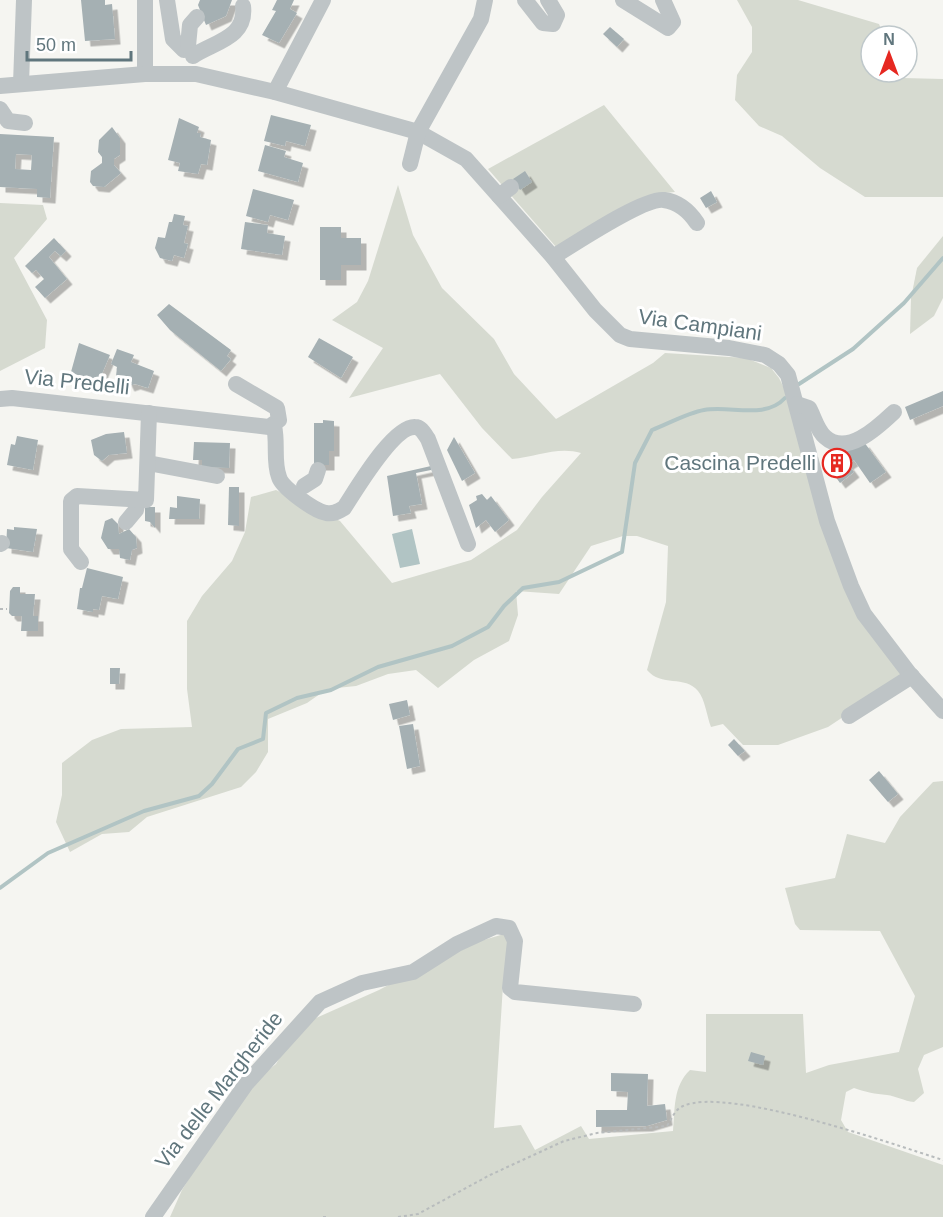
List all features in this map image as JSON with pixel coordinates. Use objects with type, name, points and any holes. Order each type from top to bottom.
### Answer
[{"type":"street","points":[[21,84],[24,0]]},
{"type":"street","points":[[145,0],[145,74]]},
{"type":"street","points":[[167,0],[167,14],[173,39],[189,51]]},
{"type":"street","points":[[275,92],[323,0]]},
{"type":"street","points":[[410,164],[418,132],[481,19],[485,0]]},
{"type":"street","points":[[525,0],[543,23],[553,24],[557,15],[548,0]]},
{"type":"street","points":[[623,0],[668,28],[673,22],[663,0]]},
{"type":"street","points":[[189,51],[236,33],[244,17],[243,6]]},
{"type":"street","points":[[196,75],[189,51],[190,25],[197,17]]},
{"type":"street","name":"Via Campiani","points":[[0,86],[145,74],[196,75],[275,92],[418,132],[466,159],[505,192],[595,310],[620,335],[630,339],[729,348],[765,355],[779,364],[788,375],[827,520],[851,586],[864,614],[912,676],[943,711]]},
{"type":"street","points":[[0,109],[8,121],[25,123]]},
{"type":"street","points":[[553,257],[620,217],[657,200],[676,203],[689,211],[697,223]]},
{"type":"street","points":[[236,384],[277,408],[279,420],[274,426],[277,439],[278,474],[282,485],[299,490],[319,510],[335,513],[344,508],[380,454],[404,429],[416,426],[422,429],[428,439],[468,544]]},
{"type":"street","name":"Via Predelli","points":[[0,399],[12,398],[274,426]]},
{"type":"street","points":[[797,404],[809,408],[820,431],[833,442],[848,443],[872,432],[894,412]]},
{"type":"street","name":"Via Predelli","points":[[142,500],[148,463],[149,413]]},
{"type":"street","points":[[148,463],[217,476]]},
{"type":"street","points":[[299,490],[315,479],[318,471]]},
{"type":"street","points":[[81,562],[72,549],[70,501],[77,496],[142,500],[126,522]]},
{"type":"street","points":[[849,716],[912,676]]},
{"type":"street","name":"Via delle Margheride","points":[[153,1217],[246,1084],[320,1002],[362,983],[413,972],[457,944],[496,926],[509,928],[515,941],[510,988],[515,992],[633,1004]]},
{"type":"path","points":[[0,609],[7,609]]},
{"type":"path","points":[[398,1217],[418,1214],[489,1175],[564,1141],[597,1133],[667,1126],[675,1111],[684,1105],[704,1101],[795,1114],[943,1160]]},
{"type":"shaded area","points":[[737,0],[798,0],[879,24],[859,24],[859,84],[919,84],[919,78],[943,79],[943,197],[865,197],[820,168],[782,136],[759,126],[735,100],[737,75],[752,52],[752,27]]},
{"type":"shaded area","points":[[604,105],[675,192],[653,194],[557,248],[488,169]]},
{"type":"shaded area","points":[[398,185],[413,235],[442,288],[494,339],[514,374],[556,419],[653,363],[665,353],[746,358],[771,368],[787,394],[819,514],[905,676],[828,727],[778,745],[743,745],[723,724],[711,727],[702,699],[693,686],[659,678],[647,670],[666,602],[668,546],[637,536],[623,536],[591,546],[559,594],[516,591],[518,615],[509,641],[474,660],[438,688],[416,670],[388,674],[356,686],[327,689],[307,703],[268,719],[268,752],[256,772],[241,787],[147,817],[129,832],[102,834],[70,852],[56,822],[62,795],[62,763],[92,740],[121,729],[192,727],[187,689],[187,621],[202,596],[232,561],[245,532],[251,497],[276,490],[340,521],[392,583],[471,560],[517,530],[542,497],[581,453],[555,451],[512,459],[482,428],[440,374],[349,398],[383,348],[332,320],[357,302],[368,281]]},
{"type":"shaded area","points":[[0,203],[43,205],[47,219],[14,258],[47,320],[45,348],[0,371]]},
{"type":"shaded area","points":[[943,236],[943,298],[934,316],[910,334],[911,298],[917,268]]},
{"type":"shaded area","points":[[412,529],[420,564],[400,568],[392,534]]},
{"type":"shaded area","points":[[943,781],[943,1047],[924,1055],[918,1069],[924,1093],[914,1102],[854,1088],[846,1092],[841,1120],[848,1132],[943,1165],[943,1217],[170,1217],[182,1190],[244,1089],[276,1064],[298,1026],[379,990],[460,947],[504,934],[510,945],[503,985],[494,1128],[521,1125],[535,1150],[581,1126],[589,1139],[673,1131],[680,1083],[690,1070],[706,1072],[706,1014],[803,1014],[806,1073],[829,1065],[899,1052],[915,996],[880,931],[800,930],[795,924],[785,888],[835,878],[847,834],[885,843],[900,817],[933,782]]},
{"type":"building","points":[[81,0],[105,0],[105,5],[112,4],[115,39],[85,41]]},
{"type":"building","points":[[200,0],[232,0],[226,16],[206,25],[198,5]]},
{"type":"building","points":[[277,0],[294,0],[290,9],[297,13],[279,43],[262,35],[276,11],[272,10]]},
{"type":"building","points":[[610,27],[624,39],[617,47],[603,34]]},
{"type":"building","points":[[271,115],[311,125],[305,146],[286,141],[285,146],[264,141]]},
{"type":"building","points":[[179,118],[199,127],[197,133],[201,133],[200,137],[211,140],[207,165],[201,164],[198,174],[178,171],[180,163],[168,160]]},
{"type":"building","points":[[112,127],[120,138],[120,155],[114,159],[114,165],[121,173],[104,187],[93,186],[90,182],[91,171],[102,163],[102,157],[98,152],[99,140]]},
{"type":"building","points":[[0,134],[54,137],[50,198],[37,197],[37,189],[0,187]],"holes":[[[16,154],[32,155],[31,170],[15,169]]]},
{"type":"building","points":[[265,145],[286,151],[284,157],[303,163],[298,182],[258,171]]},
{"type":"building","points":[[525,171],[532,182],[520,190],[513,179]]},
{"type":"building","points":[[253,189],[294,200],[288,220],[270,215],[268,222],[246,216]]},
{"type":"building","points":[[711,191],[717,202],[706,208],[700,198]]},
{"type":"building","points":[[174,214],[185,216],[183,225],[188,226],[184,243],[188,244],[184,258],[174,255],[172,261],[160,258],[155,248],[158,237],[165,238],[169,222],[172,222]]},
{"type":"building","points":[[245,222],[268,225],[267,233],[285,236],[282,255],[241,249]]},
{"type":"building","points":[[320,227],[341,227],[341,238],[361,238],[361,265],[341,265],[341,280],[320,280]]},
{"type":"building","points":[[54,238],[66,251],[61,256],[55,251],[49,257],[67,279],[45,298],[35,287],[44,279],[36,270],[32,273],[25,266]]},
{"type":"building","points":[[169,304],[231,350],[227,356],[231,359],[221,371],[170,330],[157,315]]},
{"type":"building","points":[[319,338],[353,357],[341,378],[308,357]]},
{"type":"building","points":[[79,343],[110,355],[98,383],[91,380],[84,382],[80,376],[71,372]]},
{"type":"building","points":[[117,349],[134,355],[131,362],[154,371],[148,388],[135,384],[129,386],[126,380],[116,376],[117,367],[111,364]]},
{"type":"building","points":[[943,391],[943,406],[910,420],[905,407]]},
{"type":"building","points":[[323,420],[334,421],[334,451],[329,451],[329,465],[314,465],[314,423],[323,423]]},
{"type":"building","points":[[124,432],[127,453],[109,455],[102,461],[94,455],[91,440],[106,434]]},
{"type":"building","points":[[17,436],[38,440],[33,470],[7,465],[11,444],[15,445]]},
{"type":"building","points":[[454,437],[475,473],[462,481],[447,450]]},
{"type":"building","points":[[194,442],[230,443],[229,468],[202,467],[202,460],[193,460]]},
{"type":"building","name":"Cascina Predelli","points":[[864,442],[886,472],[870,483],[854,460],[848,464],[854,472],[840,483],[825,462],[840,451],[842,454]]},
{"type":"building","points":[[431,466],[431,470],[416,473],[422,504],[409,506],[411,513],[393,516],[387,476]]},
{"type":"building","points":[[229,487],[239,487],[239,526],[228,525]]},
{"type":"building","points":[[482,494],[487,500],[491,496],[509,520],[495,532],[486,520],[476,528],[469,505],[477,500],[476,496]]},
{"type":"building","points":[[177,496],[200,499],[199,519],[169,519],[170,507],[177,508]]},
{"type":"building","points":[[145,507],[155,507],[155,528],[150,522],[145,521]]},
{"type":"building","points":[[112,518],[118,524],[119,534],[129,529],[136,537],[137,548],[132,550],[130,560],[120,558],[119,549],[108,549],[101,538],[105,521]]},
{"type":"building","points":[[14,527],[37,529],[33,552],[6,548],[7,529],[14,530]]},
{"type":"building","points":[[87,568],[123,577],[118,599],[102,596],[99,610],[93,609],[93,612],[77,609],[80,588],[82,588]]},
{"type":"building","points":[[13,587],[20,587],[20,594],[35,594],[33,616],[38,616],[38,631],[21,631],[22,616],[12,616],[9,613],[10,591]]},
{"type":"building","points":[[110,668],[120,668],[119,684],[110,684]]},
{"type":"building","points":[[407,700],[410,715],[393,720],[389,704]]},
{"type":"building","points":[[413,724],[420,766],[407,769],[399,726]]},
{"type":"building","points":[[734,739],[745,751],[738,756],[728,745]]},
{"type":"building","points":[[879,771],[898,794],[888,802],[869,780]]},
{"type":"building","points":[[751,1052],[765,1056],[763,1065],[748,1061]]},
{"type":"building","points":[[611,1073],[648,1074],[647,1106],[665,1104],[667,1120],[647,1126],[596,1127],[596,1110],[627,1110],[628,1092],[611,1091]]},
{"type":"waterway","points":[[799,384],[853,349],[904,303],[943,258]]},
{"type":"waterway","points":[[0,888],[48,853],[144,811],[199,796],[212,784],[238,749],[263,739],[266,713],[297,698],[331,690],[378,667],[452,646],[488,627],[504,606],[523,588],[559,582],[622,552],[635,463],[652,430],[698,411],[757,410],[777,405],[785,398]]},
{"type":"place","name":"Cascina Predelli","points":[[837,463]]}]
